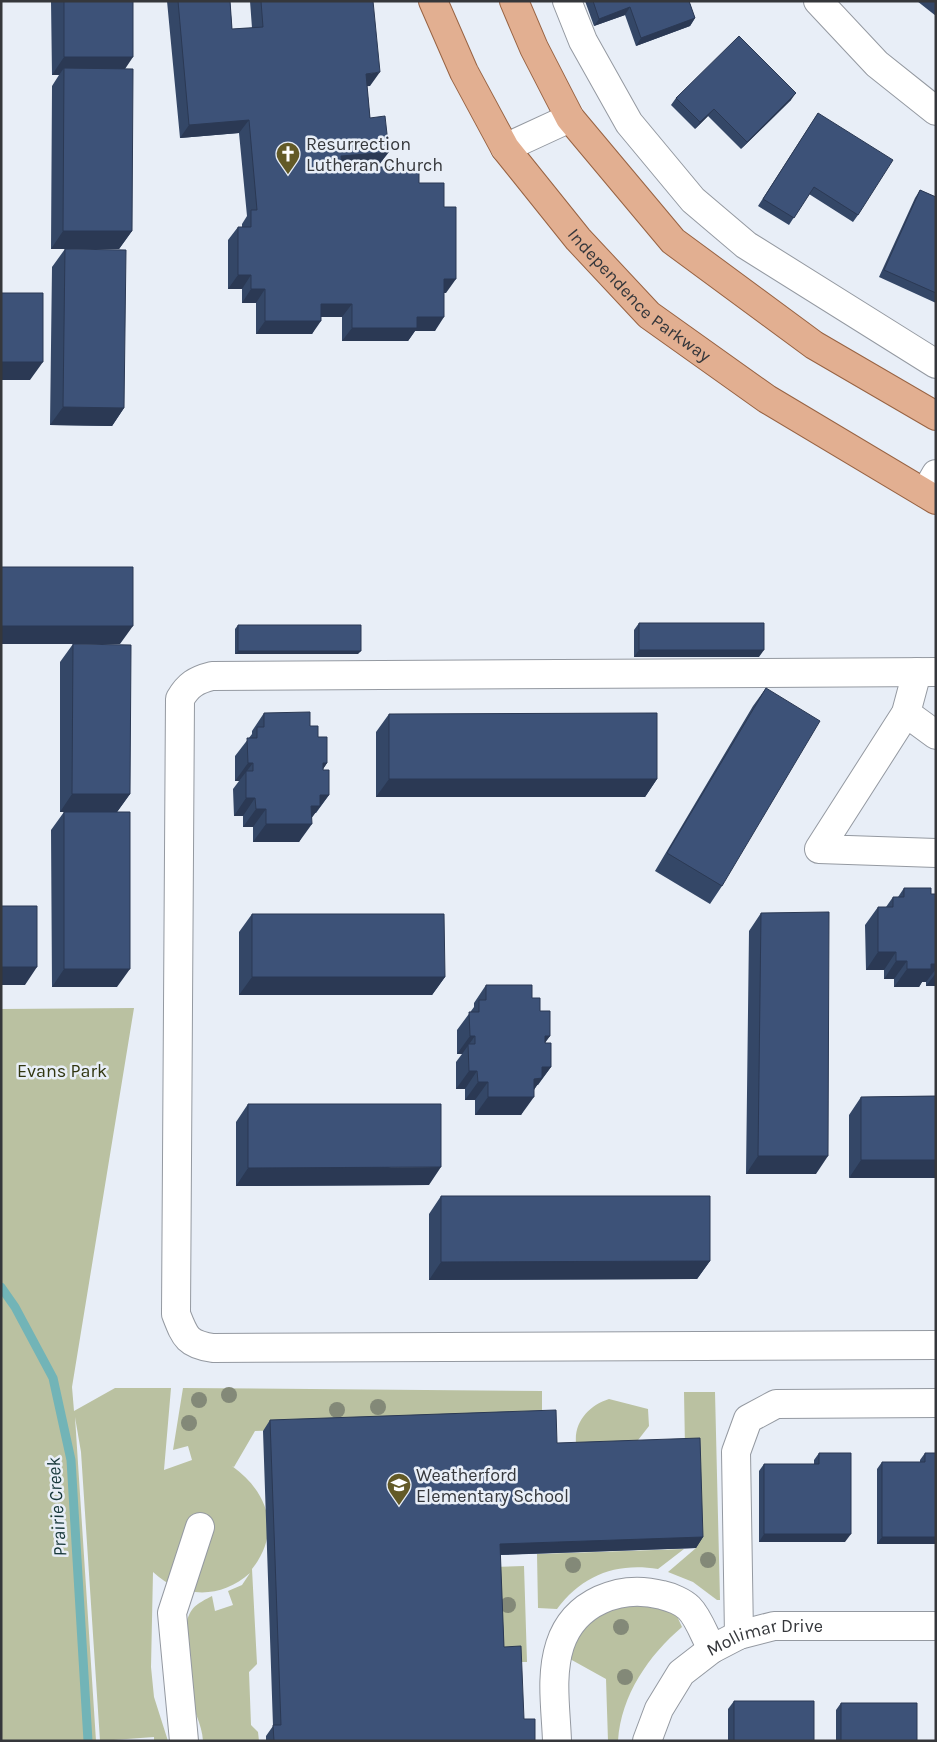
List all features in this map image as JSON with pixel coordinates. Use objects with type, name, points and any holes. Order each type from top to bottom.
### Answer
[{"type":"main road","name":"Independence Parkway","points":[[433,1],[464,72],[506,148],[578,239],[649,315],[767,399],[932,489]]},
{"type":"main road","points":[[514,1],[534,48],[570,118],[673,240],[814,344],[936,416]]},
{"type":"street","points":[[566,1],[583,41],[629,123],[693,200],[746,245],[936,364]]},
{"type":"street","points":[[818,1],[877,64],[936,111]]},
{"type":"street","points":[[506,148],[570,118]]},
{"type":"street","points":[[936,853],[819,849],[906,713],[926,672],[212,676],[200,679],[187,686],[180,699],[176,1314],[185,1338],[198,1346],[212,1348],[936,1345]]},
{"type":"street","points":[[906,713],[936,736]]},
{"type":"street","points":[[739,1635],[736,1452],[748,1419],[776,1404],[936,1403]]},
{"type":"street","points":[[184,1741],[172,1613],[200,1527]]},
{"type":"street","points":[[557,1741],[554,1674],[560,1645],[571,1623],[590,1604],[619,1592],[647,1591],[670,1597],[690,1608],[712,1648]]},
{"type":"street","name":"Mollimar Drive","points":[[647,1741],[659,1709],[681,1673],[712,1648],[739,1635],[774,1626],[936,1626]]},
{"type":"green space","name":"Evans Park","points":[[134,1008],[72,1387],[74,1411],[115,1388],[171,1388],[164,1470],[192,1460],[188,1446],[173,1450],[183,1388],[542,1391],[542,1421],[255,1431],[234,1467],[232,1466],[255,1488],[267,1513],[267,1541],[252,1569],[257,1664],[249,1672],[251,1725],[258,1732],[259,1741],[203,1741],[201,1728],[189,1691],[187,1621],[193,1608],[212,1596],[215,1611],[233,1605],[228,1591],[242,1585],[250,1573],[239,1582],[227,1588],[202,1592],[176,1587],[164,1581],[153,1572],[151,1667],[154,1697],[168,1741],[154,1741],[154,1737],[100,1741],[81,1452],[75,1417],[96,1741],[1,1741],[1,1009]]},
{"type":"green space","points":[[684,1392],[715,1392],[720,1600],[717,1600],[693,1582],[668,1572],[696,1548],[685,1447]]},
{"type":"green space","points":[[609,1399],[648,1409],[649,1426],[635,1444],[576,1443],[578,1428],[585,1415],[596,1405]]},
{"type":"green space","points":[[684,1549],[658,1569],[628,1568],[602,1574],[578,1587],[557,1609],[538,1608],[537,1554]]},
{"type":"green space","points":[[524,1566],[527,1662],[514,1662],[496,1657],[493,1567]]},
{"type":"green space","points":[[644,1602],[676,1614],[682,1627],[648,1663],[631,1692],[620,1724],[618,1741],[608,1741],[606,1679],[570,1659],[572,1651],[585,1628],[605,1611],[620,1605]]},
{"type":"building","points":[[64,1],[133,1],[133,57],[64,57]]},
{"type":"building","name":"Resurrection Lutheran Church","points":[[178,1],[230,1],[232,29],[263,27],[261,1],[373,1],[380,72],[366,74],[370,118],[385,116],[389,152],[341,156],[342,167],[419,167],[419,183],[444,183],[444,207],[456,207],[456,279],[444,279],[444,317],[417,317],[417,328],[352,328],[352,304],[321,304],[321,321],[265,321],[265,289],[251,289],[251,275],[238,275],[238,227],[251,227],[251,210],[257,210],[249,120],[189,125]]},
{"type":"building","points":[[593,1],[689,1],[695,18],[641,38],[630,7],[599,19]]},
{"type":"building","points":[[739,36],[796,93],[747,142],[714,109],[700,122],[676,98]]},
{"type":"building","points":[[64,68],[133,69],[132,231],[63,231]]},
{"type":"building","points":[[818,113],[893,160],[858,215],[814,187],[794,218],[763,199]]},
{"type":"building","points":[[920,190],[936,197],[936,293],[884,270]]},
{"type":"building","points":[[65,249],[126,250],[124,408],[63,407]]},
{"type":"building","points":[[1,293],[43,293],[43,362],[1,362]]},
{"type":"building","points":[[1,567],[133,567],[133,626],[1,626]]},
{"type":"building","points":[[639,623],[764,623],[764,650],[639,650]]},
{"type":"building","points":[[238,625],[361,625],[361,651],[238,651]]},
{"type":"building","points":[[73,644],[131,645],[130,794],[72,794]]},
{"type":"building","points":[[766,688],[820,721],[722,886],[667,853]]},
{"type":"building","points":[[310,712],[310,726],[318,726],[318,737],[327,737],[327,763],[323,763],[323,770],[329,770],[329,795],[320,795],[320,806],[311,806],[312,824],[266,824],[266,809],[256,809],[255,798],[246,798],[246,771],[253,771],[253,763],[248,763],[247,738],[257,738],[257,727],[264,727],[264,713]]},
{"type":"building","points":[[657,713],[657,779],[389,779],[389,714]]},
{"type":"building","points":[[64,812],[130,812],[130,969],[64,969]]},
{"type":"building","points":[[904,888],[931,888],[931,894],[936,894],[936,964],[931,964],[931,969],[907,969],[907,961],[896,961],[896,952],[878,952],[878,907],[893,907],[893,897],[904,897]]},
{"type":"building","points":[[1,906],[37,906],[37,967],[1,967]]},
{"type":"building","points":[[829,912],[828,1156],[758,1156],[761,913]]},
{"type":"building","points":[[252,914],[444,914],[445,977],[252,977]]},
{"type":"building","points":[[486,985],[532,985],[532,998],[540,998],[540,1011],[550,1011],[550,1036],[545,1036],[545,1043],[551,1043],[551,1067],[542,1067],[542,1078],[534,1079],[534,1097],[488,1097],[488,1082],[478,1082],[477,1071],[469,1071],[468,1044],[475,1044],[475,1036],[470,1036],[469,1012],[479,1012],[479,1000],[486,1000]]},
{"type":"building","points":[[936,1096],[936,1160],[861,1160],[861,1097]]},
{"type":"building","points":[[248,1104],[441,1104],[441,1167],[248,1168]]},
{"type":"building","points":[[441,1196],[710,1196],[710,1261],[441,1262]]},
{"type":"building","points":[[556,1410],[557,1443],[700,1438],[703,1537],[500,1544],[504,1647],[521,1646],[524,1719],[535,1719],[535,1741],[274,1741],[273,1725],[281,1725],[270,1420]]},
{"type":"building","points":[[819,1453],[851,1453],[851,1534],[764,1534],[764,1464],[819,1464]]},
{"type":"building","points":[[925,1453],[936,1453],[936,1537],[882,1537],[882,1462],[925,1462]]},
{"type":"building","points":[[734,1701],[814,1701],[814,1741],[734,1741]]},
{"type":"building","points":[[841,1703],[917,1703],[917,1741],[841,1741]]},
{"type":"waterway","name":"Prairie Creek","points":[[1,1287],[15,1307],[53,1378],[71,1460],[88,1741]]},
{"type":"place","name":"Resurrection Lutheran Church","points":[[288,175]]},
{"type":"place","name":"Weatherford Elementary School","points":[[399,1506]]}]
